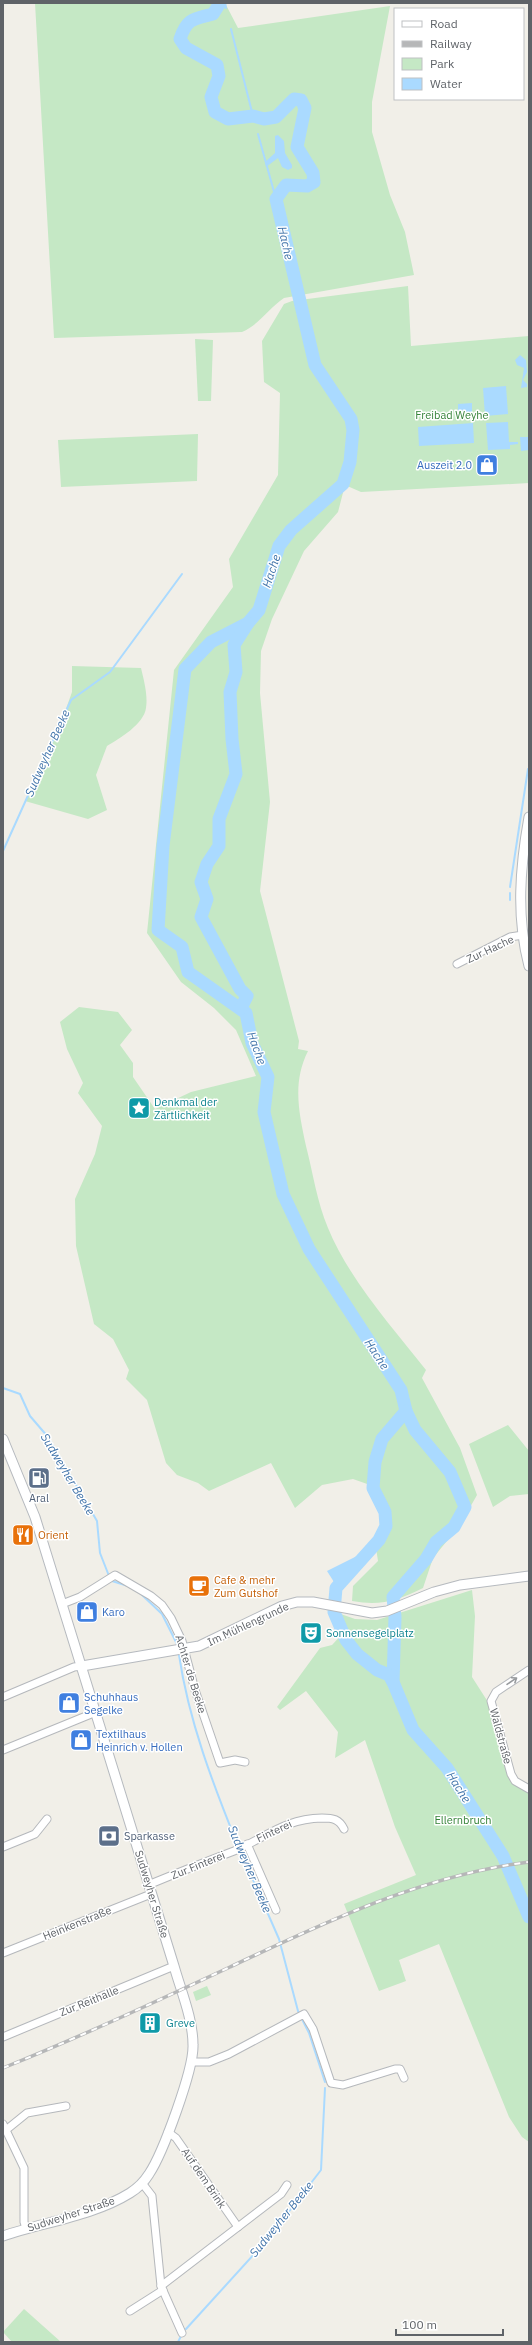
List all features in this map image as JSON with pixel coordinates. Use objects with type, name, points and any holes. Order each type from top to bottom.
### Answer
[{"type":"main road","points":[[529,817],[521,873],[523,935],[529,966]]},
{"type":"main road","name":"Sudweyher Straße","points":[[3,1439],[33,1509],[174,1966],[193,2034],[192,2062],[168,2132],[155,2162],[142,2183],[124,2196],[91,2210],[3,2236]]},
{"type":"main road","name":"Im Mühlengrunde","points":[[82,1666],[183,1650],[214,1640],[282,1606],[296,1602],[336,1606],[372,1614],[400,1607],[434,1592],[460,1585],[529,1576]]},
{"type":"street","name":"Zur Hache","points":[[457,964],[510,937],[523,935]]},
{"type":"street","name":"Achter de Beeke","points":[[62,1604],[80,1597],[115,1575],[162,1605],[171,1618],[182,1641],[183,1650],[220,1763],[235,1760],[245,1762]]},
{"type":"street","points":[[3,1697],[74,1667],[82,1666]]},
{"type":"street","name":"Waldstraße","points":[[528,1788],[515,1781],[511,1774],[491,1702],[496,1692],[529,1670]]},
{"type":"street","points":[[3,1750],[96,1712]]},
{"type":"street","name":"Finterei","points":[[247,1844],[291,1822],[311,1818],[335,1818],[341,1823],[344,1830]]},
{"type":"street","points":[[3,1847],[35,1834],[47,1819]]},
{"type":"street","points":[[247,1844],[276,1910]]},
{"type":"street","name":"Zur Finterei","points":[[150,1890],[247,1844]]},
{"type":"street","name":"Heinkenstraße","points":[[3,1952],[150,1890]]},
{"type":"street","name":"Zur Reithalle","points":[[3,2037],[174,1966]]},
{"type":"street","points":[[192,2062],[209,2062],[229,2054],[304,2014],[313,2029],[331,2083],[343,2085],[395,2069],[400,2069],[404,2078]]},
{"type":"street","points":[[26,2228],[24,2222],[24,2168],[4,2127],[26,2113],[66,2106]]},
{"type":"street","name":"Auf dem Brink","points":[[168,2132],[176,2138],[238,2227]]},
{"type":"street","points":[[142,2183],[152,2196],[162,2288],[182,2333]]},
{"type":"street","points":[[130,2311],[162,2288],[281,2194],[287,2185]]},
{"type":"green space","points":[[35,3],[225,3],[238,28],[390,6],[372,102],[372,132],[390,195],[405,232],[414,275],[284,298],[254,325],[242,332],[54,338]]},
{"type":"green space","name":"Freibad Weyhe","points":[[408,286],[411,346],[529,336],[529,483],[361,492],[345,485],[338,512],[304,551],[272,619],[261,651],[260,693],[270,802],[260,891],[299,1041],[298,1049],[308,1051],[300,1075],[298,1098],[303,1134],[318,1198],[328,1228],[347,1266],[372,1302],[426,1370],[422,1378],[460,1448],[477,1495],[460,1525],[433,1558],[423,1588],[396,1599],[380,1603],[372,1603],[352,1601],[353,1586],[378,1561],[376,1548],[390,1523],[386,1506],[370,1485],[353,1479],[322,1485],[295,1508],[271,1463],[209,1491],[198,1483],[177,1475],[166,1463],[147,1400],[126,1379],[129,1370],[113,1339],[94,1324],[76,1246],[75,1199],[95,1154],[102,1126],[78,1093],[83,1083],[67,1049],[60,1022],[79,1007],[118,1012],[132,1030],[120,1045],[133,1063],[133,1077],[155,1109],[191,1092],[256,1076],[236,1030],[214,1008],[181,982],[147,933],[174,670],[233,587],[229,559],[278,475],[280,393],[264,382],[262,341],[284,304],[292,301]]},
{"type":"green space","points":[[195,339],[213,340],[211,401],[198,401]]},
{"type":"green space","points":[[198,434],[197,481],[61,487],[58,440]]},
{"type":"green space","points":[[72,666],[141,668],[146,693],[146,708],[141,720],[130,730],[107,746],[96,775],[107,810],[88,819],[25,801],[57,734],[72,692]]},
{"type":"green space","points":[[508,1425],[529,1451],[529,1494],[510,1496],[493,1507],[469,1444]]},
{"type":"green space","name":"Ellernbruch","points":[[472,1590],[475,1616],[472,1677],[488,1702],[510,1775],[529,1794],[529,2142],[522,2137],[509,2117],[439,1944],[399,1960],[406,1981],[379,1991],[344,1904],[416,1875],[395,1827],[365,1740],[335,1758],[338,1732],[306,1691],[280,1710],[277,1707],[320,1648],[332,1645],[345,1631],[338,1613],[355,1619],[377,1620]]},
{"type":"green space","points":[[207,1986],[211,1995],[196,2001],[193,1992]]},
{"type":"green space","points":[[24,2309],[61,2342],[12,2342],[3,2332]]},
{"type":"water","points":[[278,135],[284,141],[285,153],[292,165],[292,168],[288,170],[282,167],[278,158],[266,167],[265,162],[275,153],[275,136]]},
{"type":"water","points":[[520,355],[526,360],[527,372],[523,380],[527,384],[527,387],[521,388],[524,368],[517,365],[515,360]]},
{"type":"water","points":[[506,386],[508,414],[485,416],[483,388]]},
{"type":"water","points":[[472,403],[472,417],[458,417],[458,404]]},
{"type":"water","points":[[508,422],[509,442],[518,442],[518,444],[510,445],[510,449],[488,450],[486,423]]},
{"type":"water","points":[[473,423],[474,443],[419,446],[418,427]]},
{"type":"water","points":[[520,437],[529,437],[529,450],[521,451]]},
{"type":"water","points":[[357,1556],[361,1563],[345,1586],[339,1590],[327,1571]]},
{"type":"waterway","name":"Hache","points":[[220,3],[213,14],[192,20],[185,27],[180,39],[186,48],[217,65],[219,76],[211,97],[215,112],[228,119],[253,116],[264,119],[276,117],[294,99],[301,100],[305,108],[297,147],[313,173],[314,182],[307,186],[286,185],[276,199],[315,365],[351,419],[353,430],[350,462],[343,484],[291,530],[279,546],[259,610],[248,623],[211,642],[185,669],[163,846],[158,930],[182,947],[188,972],[246,1013],[252,1043],[268,1077],[264,1112],[283,1194],[309,1249],[401,1390],[406,1411],[415,1430],[450,1472],[465,1507],[454,1527],[436,1542],[426,1559],[393,1597],[395,1617],[393,1682],[413,1730],[447,1768],[503,1856],[529,1917]]},
{"type":"waterway","points":[[225,3],[226,8]]},
{"type":"waterway","points":[[231,29],[253,116]]},
{"type":"waterway","points":[[258,134],[276,199]]},
{"type":"waterway","name":"Sudweyher Beeke","points":[[3,851],[71,700],[110,672],[182,574]]},
{"type":"waterway","name":"Hache","points":[[241,1008],[247,996],[240,989],[201,917],[207,899],[201,882],[207,864],[219,846],[219,819],[236,774],[232,739],[230,692],[236,672],[234,645],[248,623]]},
{"type":"waterway","points":[[510,887],[528,769]]},
{"type":"waterway","points":[[510,893],[510,900]]},
{"type":"waterway","name":"Sudweyher Beeke","points":[[3,1388],[20,1394],[30,1416],[48,1437],[97,1521],[100,1553],[109,1576]]},
{"type":"waterway","points":[[393,1682],[389,1675],[377,1670],[357,1654],[346,1640],[334,1612],[336,1588],[379,1540],[386,1526],[385,1512],[373,1488],[375,1462],[382,1439],[406,1411]]},
{"type":"waterway","name":"Sudweyher Beeke","points":[[112,1581],[128,1586]]},
{"type":"waterway","name":"Sudweyher Beeke","points":[[140,1593],[162,1614],[177,1644]]},
{"type":"waterway","name":"Sudweyher Beeke","points":[[179,1655],[183,1680],[195,1729],[238,1846]]},
{"type":"waterway","name":"Sudweyher Beeke","points":[[240,1850],[279,1939],[298,2011],[309,2033],[325,2082]]},
{"type":"waterway","name":"Sudweyher Beeke","points":[[186,2329],[267,2240],[321,2170],[325,2088]]},
{"type":"waterway","name":"Sudweyher Beeke","points":[[178,2342],[181,2336]]},
{"type":"railway","points":[[3,2068],[117,2019],[302,1933],[376,1902],[451,1878],[490,1868],[529,1862]]},
{"type":"place","name":"Auszeit 2.0","points":[[487,465]]},
{"type":"place","name":"Denkmal der Zärtlichkeit","points":[[139,1108]]},
{"type":"place","name":"Aral","points":[[39,1478]]},
{"type":"place","name":"Orient","points":[[23,1535]]},
{"type":"place","name":"Cafe & mehr Zum Gutshof","points":[[199,1586]]},
{"type":"place","name":"Karo","points":[[87,1612]]},
{"type":"place","name":"Sonnensegelplatz","points":[[311,1633]]},
{"type":"place","name":"Schuhhaus Segelke","points":[[69,1703]]},
{"type":"place","name":"Textilhaus Heinrich v. Hollen","points":[[81,1740]]},
{"type":"place","name":"Sparkasse","points":[[109,1836]]},
{"type":"place","name":"Greve","points":[[150,2023]]}]
